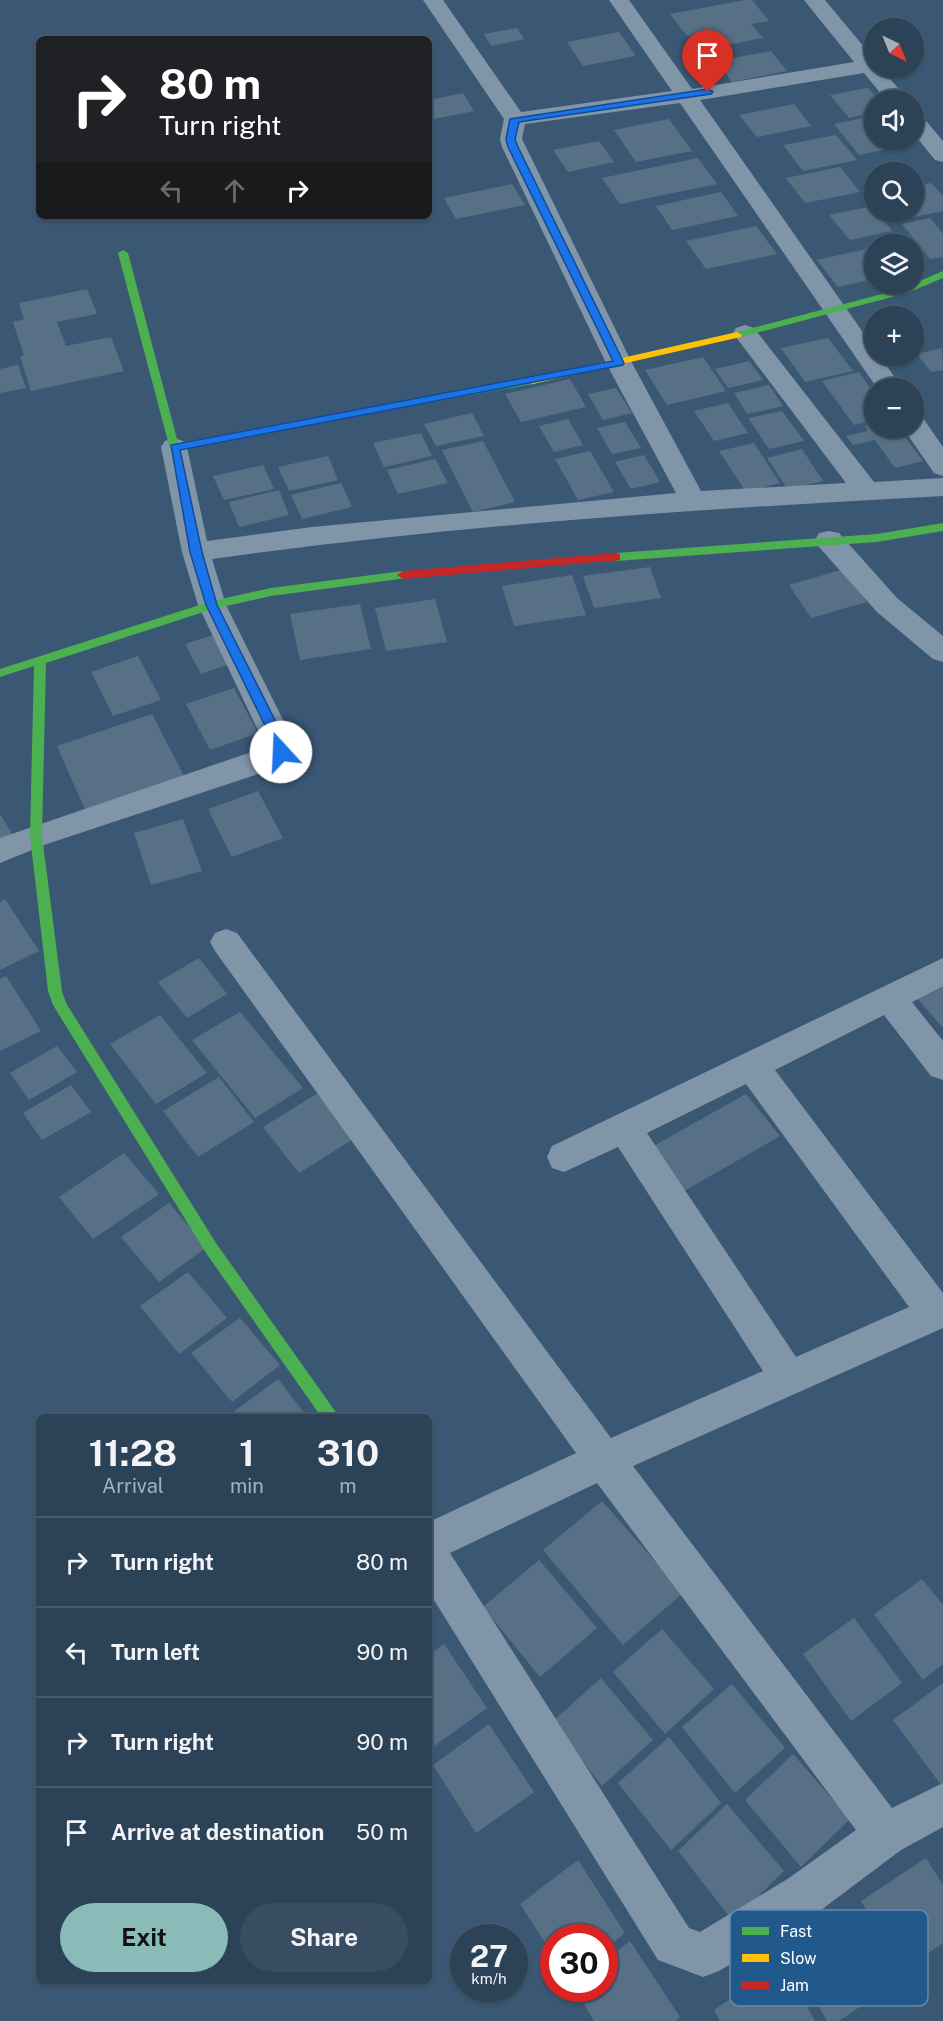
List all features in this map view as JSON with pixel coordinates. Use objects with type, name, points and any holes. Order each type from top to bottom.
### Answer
[{"type":"street","points":[[433,0],[515,119],[511,139],[513,147],[619,363],[693,500]]},
{"type":"street","points":[[619,0],[883,378]]},
{"type":"street","points":[[814,0],[864,60]]},
{"type":"street","points":[[515,119],[687,96],[864,67]]},
{"type":"street","points":[[879,78],[889,90]]},
{"type":"street","points":[[924,133],[943,155]]},
{"type":"street","points":[[0,851],[36,836],[274,757],[281,752],[281,746],[212,605],[196,552],[174,447],[123,253]]},
{"type":"street","points":[[174,447],[619,363],[837,310],[904,291],[943,274]]},
{"type":"street","points":[[745,333],[868,493]]},
{"type":"street","points":[[924,438],[943,467]]},
{"type":"street","points":[[196,552],[312,536],[693,500],[868,493],[943,487]]},
{"type":"street","points":[[0,674],[40,659],[212,605],[271,592],[351,580],[829,540],[878,538],[943,527]]},
{"type":"street","points":[[829,540],[887,604],[938,642]]},
{"type":"street","points":[[40,659],[36,836],[55,991],[60,1005],[211,1248],[329,1414]]},
{"type":"street","points":[[226,942],[603,1460],[886,1834]]},
{"type":"street","points":[[564,1157],[943,971]]},
{"type":"street","points":[[888,997],[943,1066]]},
{"type":"street","points":[[432,1541],[603,1460],[939,1312],[751,1064]]},
{"type":"street","points":[[625,1129],[789,1378]]},
{"type":"street","points":[[432,1561],[674,1944],[702,1955],[730,1940]]},
{"type":"street","points":[[779,1910],[805,1894],[886,1834],[943,1804]]},
{"type":"building","points":[[752,0],[769,21],[751,24],[763,38],[722,46],[711,32],[687,36],[670,14]]},
{"type":"building","points":[[517,28],[524,39],[491,46],[484,34]]},
{"type":"building","points":[[619,32],[636,56],[583,66],[567,42]]},
{"type":"building","points":[[771,51],[787,71],[732,82],[716,61]]},
{"type":"building","points":[[868,88],[870,90],[864,90],[864,114],[849,118],[830,95]]},
{"type":"building","points":[[463,93],[474,111],[432,119],[432,99]]},
{"type":"building","points":[[794,104],[811,126],[757,137],[739,115]]},
{"type":"building","points":[[864,118],[864,150],[883,150],[859,155],[834,124]]},
{"type":"building","points":[[669,119],[692,151],[636,162],[614,130]]},
{"type":"building","points":[[836,135],[857,160],[803,171],[783,145]]},
{"type":"building","points":[[599,141],[614,162],[568,172],[553,150]]},
{"type":"building","points":[[698,158],[717,184],[620,204],[602,178]]},
{"type":"building","points":[[840,167],[860,192],[805,203],[786,178]]},
{"type":"building","points":[[931,183],[943,196],[943,211],[924,215],[924,185]]},
{"type":"building","points":[[512,184],[525,205],[456,219],[444,198]]},
{"type":"building","points":[[721,192],[738,216],[672,230],[656,206]]},
{"type":"building","points":[[864,208],[864,222],[885,222],[892,231],[864,234],[864,237],[850,240],[829,215]]},
{"type":"building","points":[[930,218],[943,234],[943,257],[930,259],[924,252],[924,234],[910,234],[902,224],[924,222],[924,219]]},
{"type":"building","points":[[756,226],[777,254],[706,269],[686,241]]},
{"type":"building","points":[[864,249],[864,281],[838,287],[817,260]]},
{"type":"building","points":[[87,289],[97,314],[57,322],[66,346],[111,337],[124,371],[31,391],[20,356],[24,355],[13,322],[24,319],[19,303]]},
{"type":"building","points":[[828,338],[853,371],[805,382],[781,348]]},
{"type":"building","points":[[942,348],[943,370],[931,372],[924,363],[924,352]]},
{"type":"building","points":[[703,357],[726,391],[667,405],[645,370]]},
{"type":"building","points":[[749,361],[763,380],[728,388],[715,369]]},
{"type":"building","points":[[18,365],[26,388],[0,393],[0,369]]},
{"type":"building","points":[[859,372],[864,379],[864,422],[854,425],[822,381]]},
{"type":"building","points":[[570,379],[586,407],[521,422],[505,394]]},
{"type":"building","points":[[769,385],[783,406],[747,414],[734,393]]},
{"type":"building","points":[[616,388],[632,413],[603,420],[588,394]]},
{"type":"building","points":[[728,403],[748,433],[714,441],[694,411]]},
{"type":"building","points":[[782,411],[804,441],[769,449],[748,418]]},
{"type":"building","points":[[472,413],[484,436],[436,446],[424,424]]},
{"type":"building","points":[[568,419],[583,445],[554,452],[539,426]]},
{"type":"building","points":[[625,422],[641,448],[612,454],[597,428]]},
{"type":"building","points":[[864,432],[864,438],[906,438],[923,461],[895,468],[875,440],[853,445],[846,436]]},
{"type":"building","points":[[421,433],[432,456],[384,467],[373,443]]},
{"type":"building","points":[[483,441],[515,502],[473,512],[442,450]]},
{"type":"building","points":[[754,443],[780,483],[746,492],[719,451]]},
{"type":"building","points":[[802,449],[823,481],[788,490],[767,458]]},
{"type":"building","points":[[590,451],[614,492],[578,500],[555,459]]},
{"type":"building","points":[[644,455],[660,482],[631,489],[615,462]]},
{"type":"building","points":[[328,456],[338,480],[289,491],[278,467]]},
{"type":"building","points":[[435,459],[448,483],[398,494],[387,470]]},
{"type":"building","points":[[263,465],[274,489],[224,500],[213,476]]},
{"type":"building","points":[[341,483],[352,507],[302,519],[291,495]]},
{"type":"building","points":[[279,490],[289,515],[239,527],[229,502]]},
{"type":"building","points":[[650,567],[661,598],[594,608],[583,576]]},
{"type":"building","points":[[844,569],[867,602],[811,618],[789,585]]},
{"type":"building","points":[[572,575],[586,615],[514,626],[502,586]]},
{"type":"building","points":[[435,599],[447,642],[386,651],[375,608]]},
{"type":"building","points":[[360,604],[371,649],[300,660],[290,614]]},
{"type":"building","points":[[219,633],[235,662],[201,674],[185,644]]},
{"type":"building","points":[[138,656],[161,700],[113,716],[91,672]]},
{"type":"building","points":[[234,688],[258,733],[210,750],[186,704]]},
{"type":"building","points":[[152,714],[185,778],[86,812],[57,746]]},
{"type":"building","points":[[258,791],[283,838],[232,857],[208,809]]},
{"type":"building","points":[[0,814],[17,842],[0,849]]},
{"type":"building","points":[[183,819],[202,871],[151,885],[134,833]]},
{"type":"building","points":[[5,899],[39,951],[0,970],[0,902]]},
{"type":"building","points":[[199,958],[227,994],[187,1018],[158,982]]},
{"type":"building","points":[[6,976],[41,1031],[0,1051],[0,979]]},
{"type":"building","points":[[943,983],[943,1028],[916,997]]},
{"type":"building","points":[[240,1012],[303,1088],[255,1118],[192,1040]]},
{"type":"building","points":[[160,1015],[207,1073],[156,1104],[110,1044]]},
{"type":"building","points":[[57,1046],[77,1072],[29,1100],[10,1073]]},
{"type":"building","points":[[219,1077],[254,1122],[198,1157],[163,1111]]},
{"type":"building","points":[[71,1085],[91,1112],[42,1140],[23,1113]]},
{"type":"building","points":[[318,1093],[355,1138],[299,1173],[263,1127]]},
{"type":"building","points":[[746,1094],[780,1136],[684,1191],[650,1148]]},
{"type":"building","points":[[124,1153],[159,1194],[93,1239],[59,1197]]},
{"type":"building","points":[[169,1203],[207,1247],[159,1282],[121,1237]]},
{"type":"building","points":[[188,1272],[227,1318],[179,1354],[140,1306]]},
{"type":"building","points":[[240,1318],[280,1365],[232,1402],[191,1353]]},
{"type":"building","points":[[278,1379],[305,1414],[230,1414]]},
{"type":"building","points":[[602,1501],[683,1593],[623,1645],[543,1550]]},
{"type":"building","points":[[539,1560],[597,1628],[540,1677],[483,1607]]},
{"type":"building","points":[[922,1579],[943,1605],[943,1664],[923,1680],[874,1614]]},
{"type":"building","points":[[854,1618],[902,1683],[851,1721],[803,1654]]},
{"type":"building","points":[[662,1629],[714,1689],[665,1734],[613,1672]]},
{"type":"building","points":[[444,1644],[487,1708],[432,1748],[432,1653]]},
{"type":"building","points":[[601,1678],[653,1740],[602,1786],[552,1722]]},
{"type":"building","points":[[943,1683],[943,1784],[941,1785],[893,1720]]},
{"type":"building","points":[[732,1684],[785,1748],[735,1793],[682,1727]]},
{"type":"building","points":[[489,1724],[534,1792],[476,1833],[433,1765]]},
{"type":"building","points":[[669,1737],[721,1803],[671,1850],[618,1783]]},
{"type":"building","points":[[793,1754],[850,1819],[801,1867],[745,1800]]},
{"type":"building","points":[[727,1804],[784,1871],[744,1910],[730,1910],[730,1917],[678,1851]]},
{"type":"building","points":[[926,1858],[943,1885],[943,1943],[928,1953],[928,1910],[866,1910],[861,1901]]},
{"type":"building","points":[[578,1860],[625,1933],[618,1939],[618,1924],[540,1924],[540,1935],[520,1904]]},
{"type":"building","points":[[630,1941],[680,2017],[675,2021],[594,2021],[583,2002],[618,2002],[618,1950]]},
{"type":"building","points":[[730,1999],[730,2006],[806,2006],[815,2021],[720,2021],[714,2010]]},
{"type":"building","points":[[818,2006],[861,2006],[839,2021],[827,2021]]},
{"type":"traffic: fast","points":[[123,253],[174,447],[533,381]]},
{"type":"traffic: fast","points":[[737,335],[904,291],[943,274]]},
{"type":"traffic: fast","points":[[616,557],[877,538],[943,527]]},
{"type":"traffic: fast","points":[[0,673],[212,605],[271,592],[403,575]]},
{"type":"traffic: fast","points":[[40,659],[36,836],[55,991],[60,1005],[211,1248],[329,1414]]},
{"type":"traffic: slow","points":[[533,381],[737,335]]},
{"type":"traffic: jam","points":[[403,575],[616,557]]},
{"type":"route","points":[[281,752],[281,746],[212,605],[196,552],[174,447],[619,363],[513,147],[511,139],[515,119],[708,92]]}]
